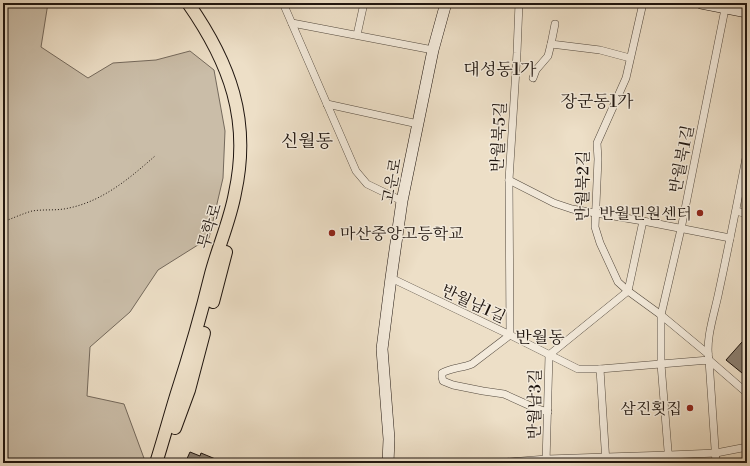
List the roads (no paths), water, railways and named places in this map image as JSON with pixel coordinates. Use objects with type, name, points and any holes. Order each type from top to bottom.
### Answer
[{"type":"main road","name":"무학로","points":[[156,463],[194,340],[212,270],[229,220],[239,172],[241,148],[238,114],[231,84],[214,44],[188,3]]},
{"type":"main road","name":"무학로","points":[[162,463],[191,383],[240,203],[248,145],[244,105],[233,67],[214,29],[196,3]]},
{"type":"main road","name":"고운로","points":[[388,463],[389,439],[382,349],[402,202],[434,50],[446,3]]},
{"type":"main road","points":[[700,3],[726,6],[747,12]]},
{"type":"street","points":[[283,3],[356,170],[367,184],[402,202]]},
{"type":"street","points":[[357,36],[364,3]]},
{"type":"street","name":"반월북5길","points":[[519,3],[509,180],[554,203],[572,209],[595,212],[730,238]]},
{"type":"street","name":"반월북2길","points":[[643,3],[626,78],[597,143],[598,160],[595,227],[600,243],[618,282],[661,315],[747,393]]},
{"type":"street","name":"반월북1길","points":[[669,459],[661,364],[661,315],[681,229],[726,6]]},
{"type":"street","points":[[292,23],[434,50]]},
{"type":"street","points":[[533,78],[536,70],[548,56],[555,24]]},
{"type":"street","points":[[551,44],[600,50],[630,58]]},
{"type":"street","points":[[327,104],[418,124]]},
{"type":"street","points":[[716,463],[709,357],[710,333],[747,153]]},
{"type":"street","points":[[509,180],[510,335],[472,364],[442,373],[442,377],[443,381],[453,385],[504,394],[535,408],[548,412]]},
{"type":"street","points":[[736,211],[747,214]]},
{"type":"street","points":[[628,291],[643,221]]},
{"type":"street","name":"반월남1길","points":[[391,278],[578,369],[600,369],[661,364],[709,357]]},
{"type":"street","name":"반월남3길","points":[[547,461],[549,355],[628,291]]},
{"type":"street","points":[[600,369],[606,460]]},
{"type":"street","points":[[493,463],[669,459],[716,453],[747,447]]},
{"type":"place","name":"반월민원센터","points":[[700,213]]},
{"type":"place","name":"마산중앙고등학교","points":[[332,233]]},
{"type":"place","name":"삼진횟집","points":[[690,408]]},
{"type":"district","name":"대성동1가","points":[[500,69]]},
{"type":"district","name":"장군동1가","points":[[597,101]]},
{"type":"district","name":"신월동","points":[[307,141]]},
{"type":"district","name":"반월동","points":[[540,337]]}]
